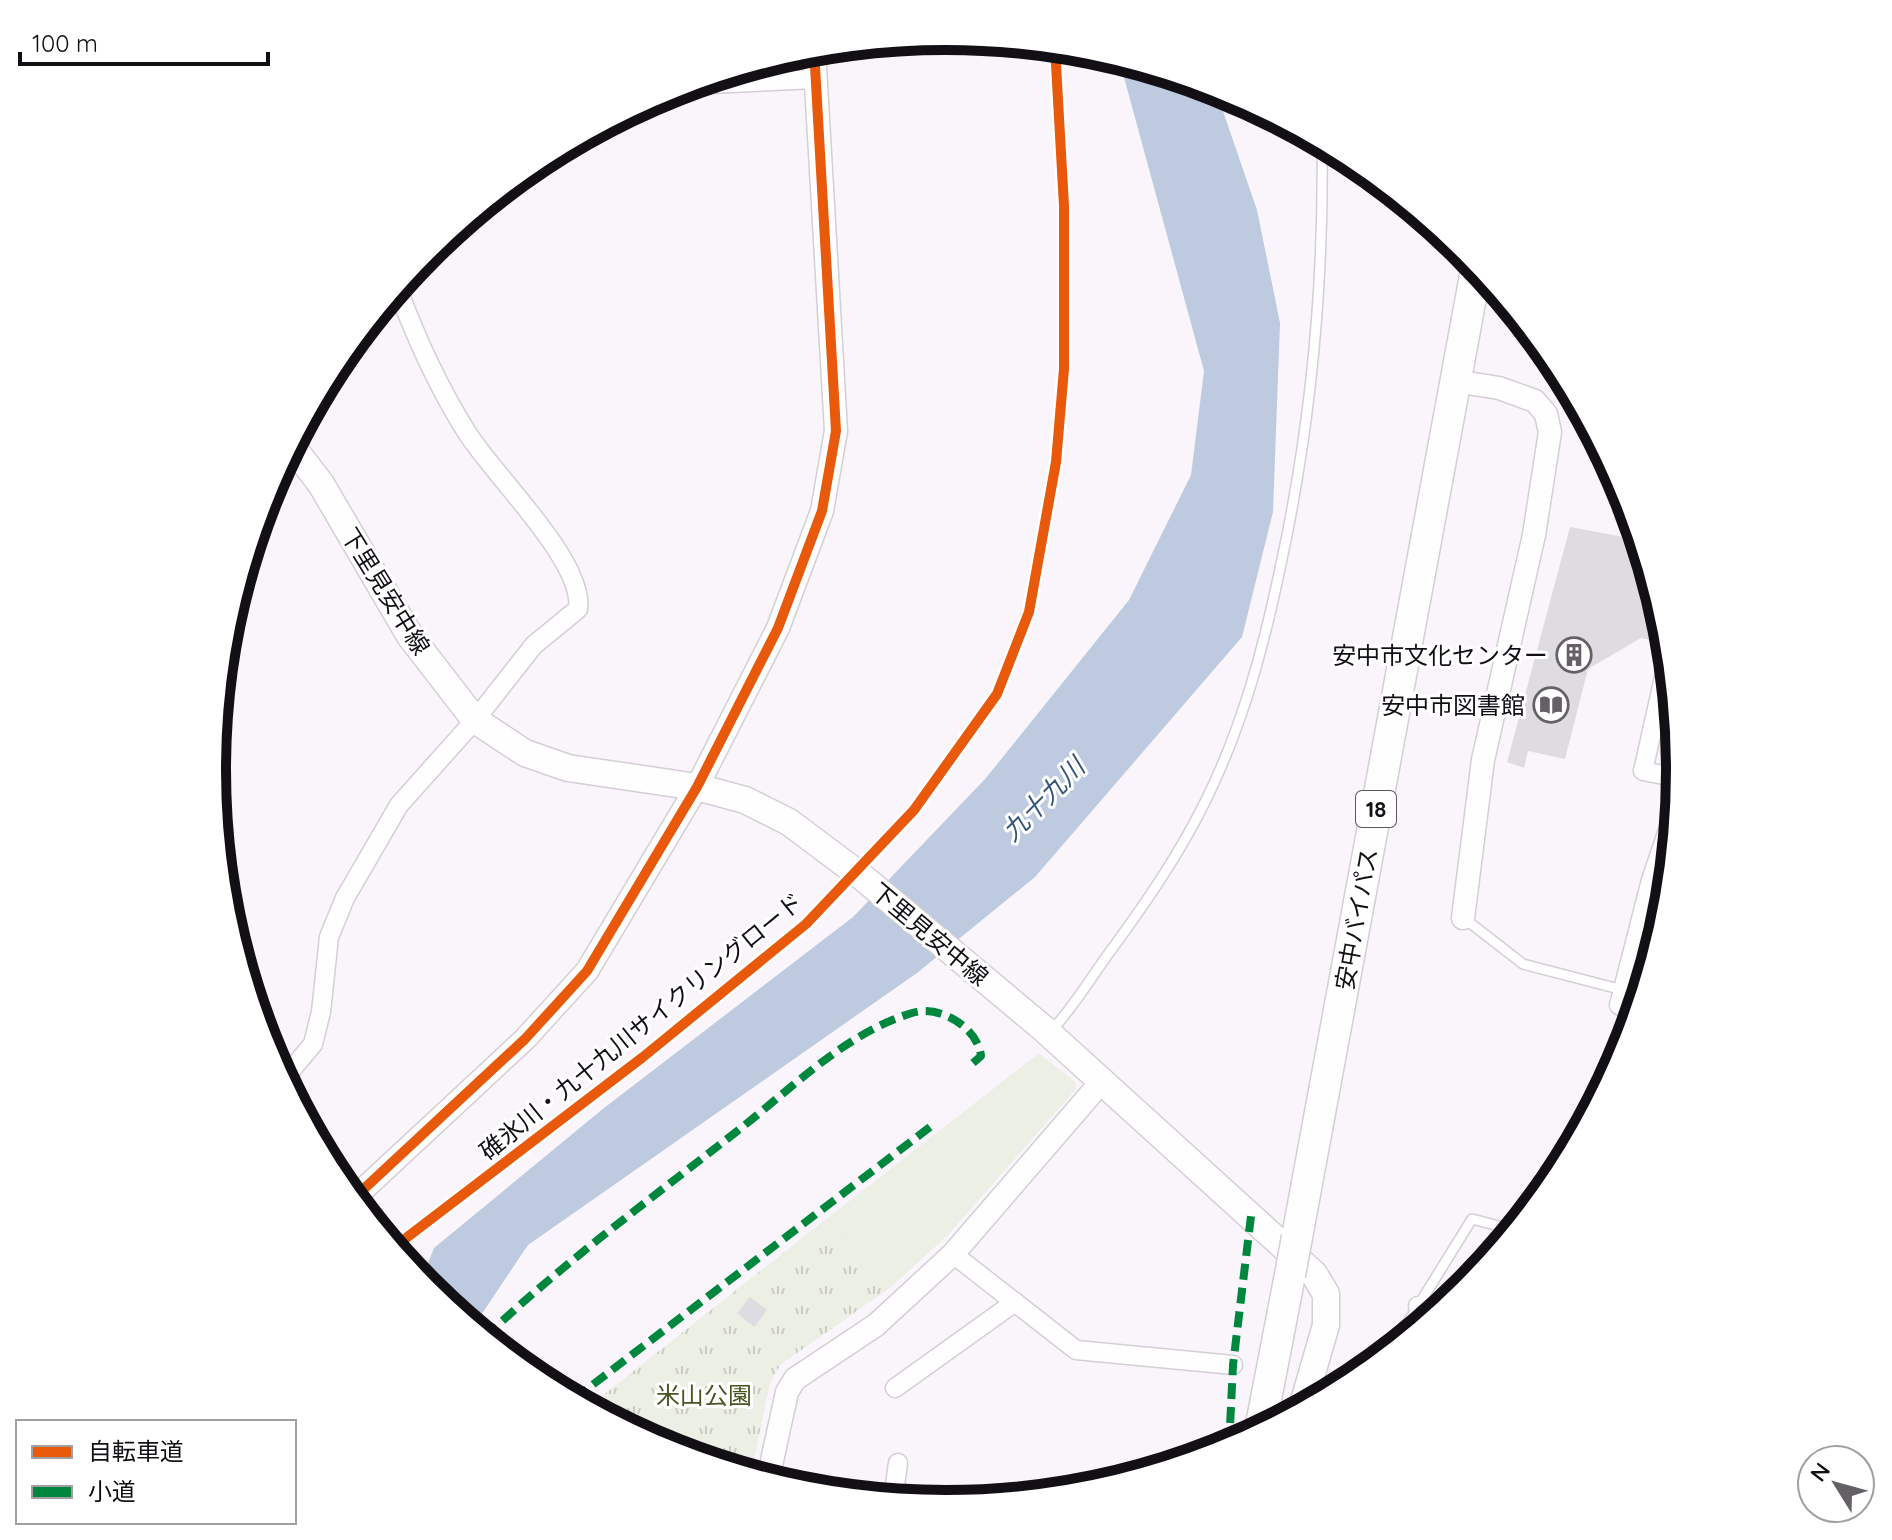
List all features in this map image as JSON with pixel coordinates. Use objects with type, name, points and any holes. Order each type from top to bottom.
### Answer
[{"type":"highway","name":"安中バイパス","points":[[1263,1417],[1474,281]]},
{"type":"main road","name":"下里見安中線","points":[[299,455],[321,484],[410,636],[475,720],[525,753],[568,768],[697,787],[745,800],[789,822],[861,876],[1103,1080],[1314,1274],[1326,1294],[1326,1325],[1306,1394]]},
{"type":"street","points":[[362,1191],[525,1039],[587,971],[697,787],[778,628],[822,511],[836,431],[834,347],[815,62]]},
{"type":"street","points":[[732,83],[816,79]]},
{"type":"street","points":[[292,1070],[313,1044],[321,1012],[329,937],[345,898],[399,805],[475,720],[534,645],[578,609],[580,592],[529,509],[468,434],[428,365],[402,299]]},
{"type":"street","points":[[1455,381],[1499,388],[1535,401],[1546,414],[1550,432],[1534,535],[1483,760],[1463,918]]},
{"type":"street","points":[[1661,690],[1643,771],[1666,775]]},
{"type":"street","points":[[1625,1008],[1619,1005],[1653,904]]},
{"type":"street","points":[[771,1468],[787,1392],[795,1379],[876,1325],[953,1254],[1103,1080]]},
{"type":"street","points":[[953,1254],[1076,1350],[1233,1365]]},
{"type":"street","points":[[895,1388],[1015,1302]]},
{"type":"street","points":[[1418,1306],[1420,1312]]},
{"type":"street","points":[[895,1488],[898,1463]]},
{"type":"lane","points":[[1046,1031],[1152,894],[1206,799],[1248,700],[1267,631],[1307,432],[1323,225],[1322,156]]},
{"type":"lane","points":[[1463,918],[1523,964],[1623,990]]},
{"type":"lane","points":[[1409,1321],[1472,1219],[1502,1227]]},
{"type":"shaded area","points":[[1664,718],[1666,767],[1657,748]]},
{"type":"green space","points":[[1039,1053],[1075,1082],[1076,1089],[948,1235],[891,1287],[830,1216]]},
{"type":"green space","name":"米山公園","points":[[830,1216],[891,1287],[780,1365],[770,1383],[753,1463],[670,1435],[597,1400]]},
{"type":"water","name":"九十九川","points":[[1123,73],[1221,105],[1257,210],[1280,323],[1273,512],[1242,637],[1035,877],[917,973],[528,1245],[479,1318],[426,1268],[434,1248],[604,1108],[853,917],[986,778],[1129,600],[1191,475],[1204,371]]},
{"type":"building","name":"安中市文化センター","points":[[1570,527],[1628,538],[1654,641],[1641,638],[1588,669],[1565,759],[1528,751],[1524,768],[1507,762]]},
{"type":"building","points":[[750,1297],[767,1310],[754,1327],[737,1313]]},
{"type":"marked path","points":[[494,1329],[608,1232],[819,1064],[864,1034],[912,1013],[934,1012],[956,1021],[973,1036],[981,1056],[973,1063]]},
{"type":"marked path","points":[[583,1392],[930,1127]]},
{"type":"marked path","points":[[1230,1431],[1233,1365],[1251,1216]]},
{"type":"cycle path","name":"碓氷川・九十九川サイクリングロード","points":[[402,1241],[643,1057],[806,924],[914,810],[997,694],[1029,612],[1056,462],[1064,369],[1064,206],[1056,59]]},
{"type":"cycle path","points":[[362,1191],[525,1039],[587,971],[697,787],[778,628],[822,511],[836,431],[815,62]]},
{"type":"place","name":"安中市文化センター","points":[[1574,655]]},
{"type":"place","name":"安中市図書館","points":[[1551,705]]}]
